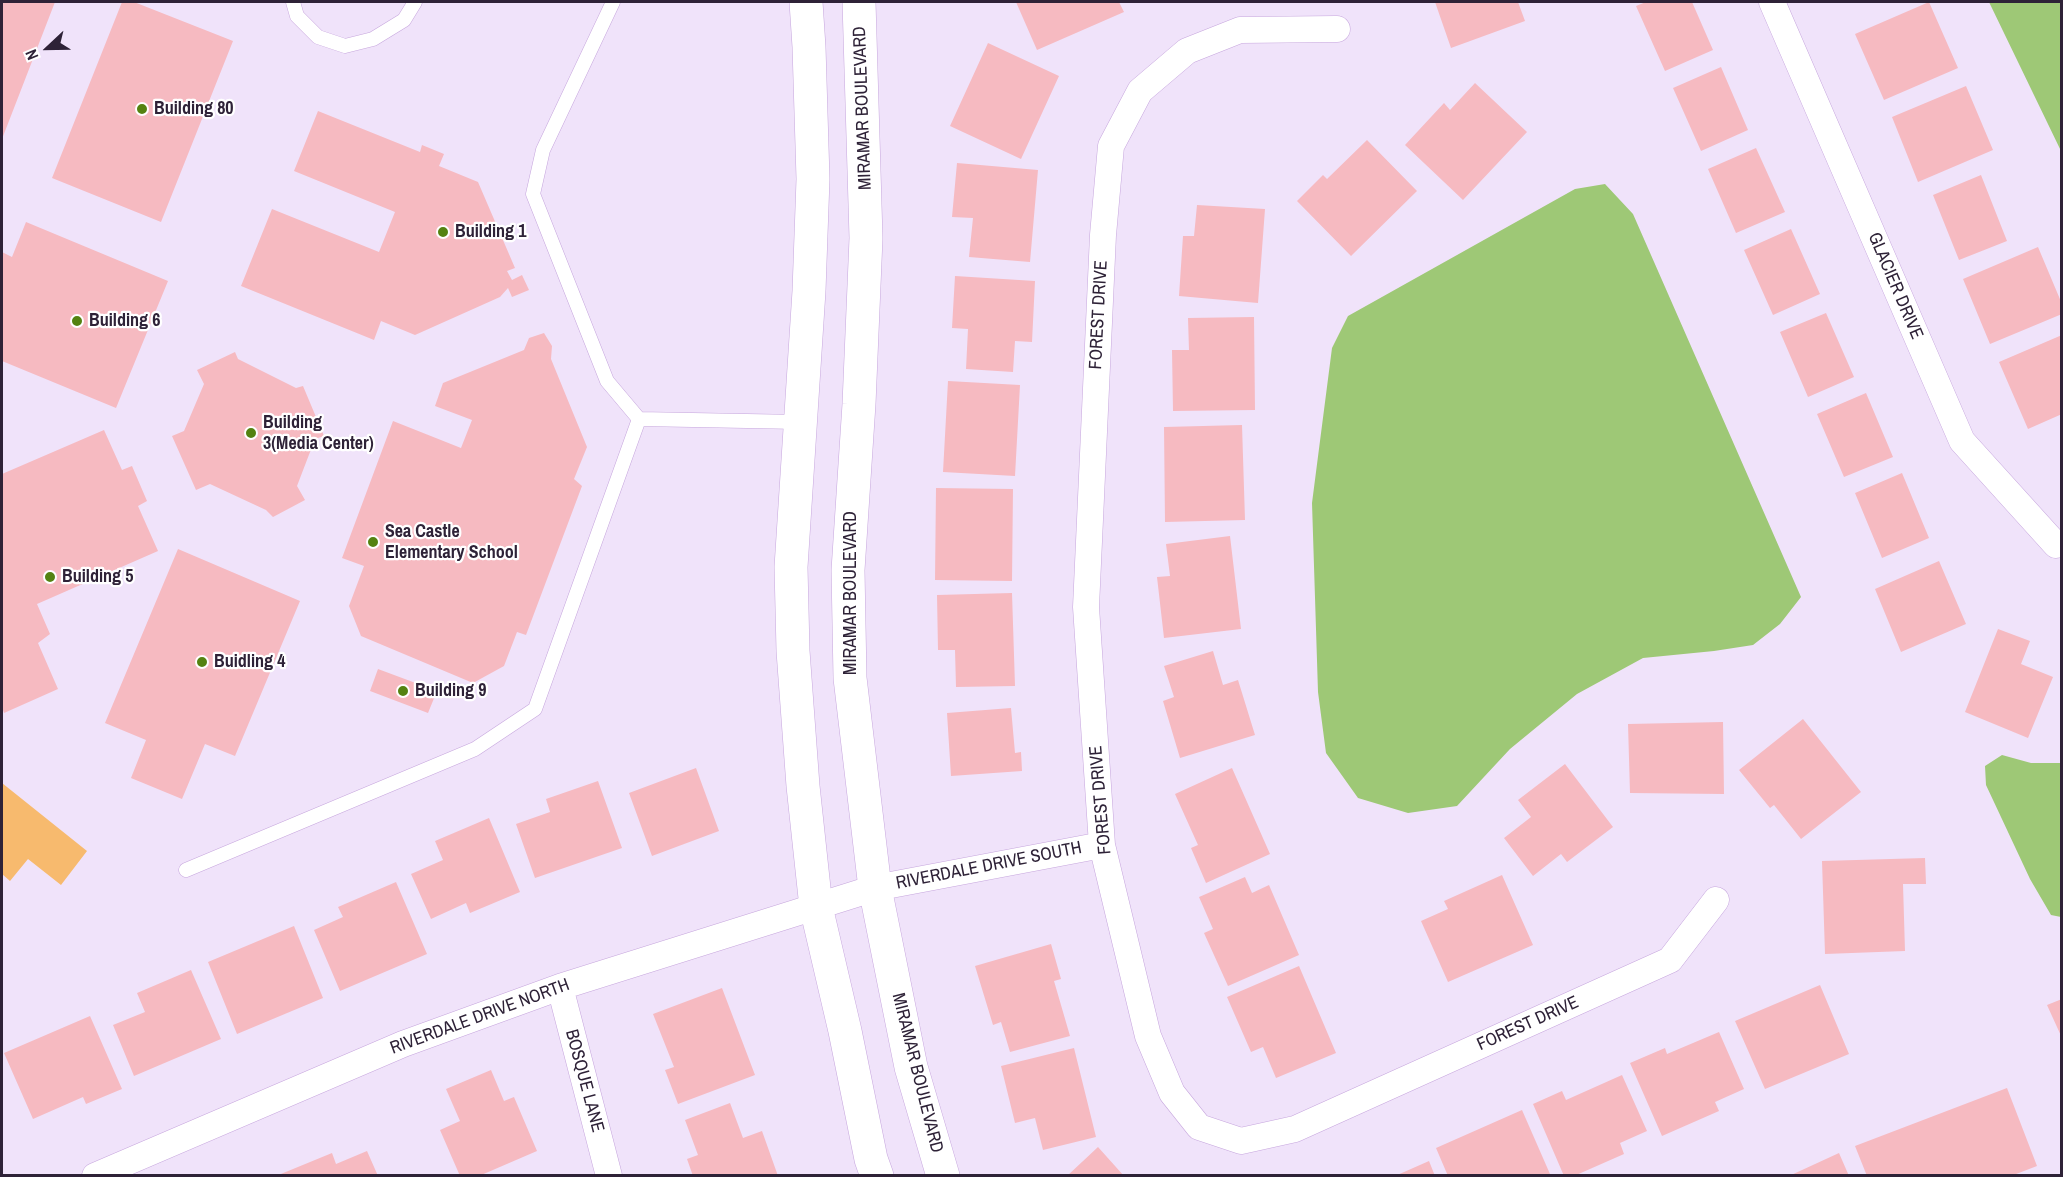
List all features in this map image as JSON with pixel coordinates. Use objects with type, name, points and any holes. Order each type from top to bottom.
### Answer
[{"type":"street","points":[[806,2],[813,179],[809,291],[791,567],[793,630],[803,786],[816,907],[877,1176]]},
{"type":"street","name":"MIRAMAR BOULEVARD","points":[[859,2],[867,238],[848,570],[850,678],[875,888],[911,1067],[943,1176]]},
{"type":"street","name":"GLACIER DRIVE","points":[[1772,2],[1962,441],[2056,545]]},
{"type":"street","name":"FOREST DRIVE","points":[[1337,29],[1240,30],[1187,51],[1140,91],[1111,146],[1103,234],[1086,607],[1102,845],[1148,1036],[1172,1093],[1199,1126],[1241,1141],[1295,1129],[1670,960],[1716,900]]},
{"type":"street","name":"RIVERDALE DRIVE SOUTH","points":[[875,888],[1102,845]]},
{"type":"street","name":"RIVERDALE DRIVE NORTH","points":[[94,1176],[403,1044],[560,987],[875,888]]},
{"type":"street","name":"BOSQUE LANE","points":[[560,987],[609,1176]]},
{"type":"lane","points":[[293,2],[297,16],[318,37],[345,46],[373,39],[404,21],[415,2]]},
{"type":"lane","points":[[612,2],[543,150],[533,194],[607,381],[639,419],[800,422]]},
{"type":"lane","points":[[186,870],[475,749],[535,709],[639,419]]},
{"type":"shaded area","points":[[1989,2],[2061,2],[2061,151]]},
{"type":"shaded area","points":[[1605,184],[1633,214],[1801,597],[1780,624],[1753,645],[1643,658],[1577,694],[1510,749],[1457,806],[1408,813],[1358,798],[1326,753],[1318,692],[1312,503],[1332,348],[1348,316],[1575,189]]},
{"type":"shaded area","points":[[2002,755],[2031,763],[2061,763],[2061,917],[2051,915],[2030,879],[1986,785],[1985,766]]},
{"type":"shaded area","points":[[2,783],[87,851],[61,885],[28,859],[10,881],[2,874]]},
{"type":"building","points":[[2,2],[55,2],[2,139]]},
{"type":"building","name":"Building 80","points":[[122,2],[134,2],[233,41],[161,222],[52,178]]},
{"type":"building","points":[[1016,2],[1119,2],[1124,12],[1037,50]]},
{"type":"building","points":[[1435,2],[1518,2],[1525,21],[1451,48]]},
{"type":"building","points":[[1646,2],[1692,2],[1713,50],[1665,71],[1636,6]]},
{"type":"building","points":[[1929,2],[1958,68],[1884,100],[1855,34]]},
{"type":"building","points":[[988,43],[1059,76],[1021,159],[950,126]]},
{"type":"building","points":[[1721,67],[1748,130],[1701,151],[1673,88]]},
{"type":"building","points":[[1475,83],[1527,132],[1463,200],[1405,145],[1444,103],[1450,110]]},
{"type":"building","points":[[1966,86],[1993,150],[1918,182],[1892,117]]},
{"type":"building","name":"Building 1","points":[[318,111],[420,152],[422,145],[444,154],[439,166],[478,182],[515,268],[507,271],[512,280],[522,275],[529,290],[512,297],[508,288],[500,297],[415,335],[381,321],[374,340],[241,286],[272,209],[379,252],[395,212],[294,171]]},
{"type":"building","points":[[1367,140],[1417,191],[1351,256],[1297,201],[1323,175],[1327,179]]},
{"type":"building","points":[[1756,148],[1785,212],[1736,233],[1708,169]]},
{"type":"building","points":[[957,163],[1038,170],[1030,262],[969,257],[973,218],[952,217]]},
{"type":"building","points":[[1981,175],[2007,241],[1959,260],[1933,195]]},
{"type":"building","points":[[1197,205],[1265,209],[1258,303],[1179,296],[1183,236],[1194,236]]},
{"type":"building","name":"Building 6","points":[[26,222],[168,281],[116,408],[2,361],[2,252],[12,257]]},
{"type":"building","points":[[1791,229],[1820,294],[1773,315],[1744,250]]},
{"type":"building","points":[[2038,247],[2062,304],[2062,314],[1990,344],[1963,279]]},
{"type":"building","points":[[955,276],[1035,281],[1032,342],[1015,341],[1013,372],[966,369],[968,329],[952,328]]},
{"type":"building","points":[[1826,313],[1854,377],[1808,397],[1780,332]]},
{"type":"building","points":[[1254,317],[1255,410],[1173,411],[1172,350],[1189,350],[1188,318]]},
{"type":"building","points":[[544,333],[552,346],[551,359],[587,447],[574,479],[582,486],[526,635],[517,632],[504,666],[473,683],[361,636],[349,606],[364,566],[342,558],[393,421],[461,448],[472,420],[435,406],[443,383],[524,350],[529,338]]},
{"type":"building","points":[[2062,335],[2062,414],[2028,429],[1999,362]]},
{"type":"building","name":"Building 3(Media Center)","points":[[235,352],[238,359],[296,388],[303,386],[324,436],[315,439],[297,486],[305,500],[273,517],[266,510],[210,484],[196,490],[172,436],[184,431],[204,384],[197,370]]},
{"type":"building","points":[[948,381],[1020,385],[1015,476],[943,472]]},
{"type":"building","points":[[1866,393],[1893,457],[1844,477],[1817,414]]},
{"type":"building","points":[[1242,425],[1245,520],[1165,522],[1164,427]]},
{"type":"building","name":"Building 5","points":[[104,430],[122,470],[132,466],[147,501],[138,506],[158,551],[37,604],[50,634],[38,643],[58,689],[4,713],[2,707],[2,474]]},
{"type":"building","points":[[1902,473],[1929,538],[1882,558],[1855,493]]},
{"type":"building","points":[[936,488],[1013,489],[1012,581],[935,580]]},
{"type":"building","points":[[1230,536],[1241,629],[1164,638],[1157,577],[1170,576],[1166,544]]},
{"type":"building","name":"Buidling 4","points":[[178,549],[300,601],[235,756],[205,744],[182,799],[131,778],[146,740],[105,723]]},
{"type":"building","points":[[1939,561],[1966,624],[1901,652],[1875,589]]},
{"type":"building","points":[[1012,593],[1015,686],[956,687],[955,650],[938,650],[937,595]]},
{"type":"building","points":[[1998,629],[2030,641],[2021,664],[2053,677],[2028,738],[1965,712]]},
{"type":"building","points":[[1213,651],[1223,685],[1238,680],[1255,735],[1180,758],[1163,701],[1174,697],[1164,666]]},
{"type":"building","name":"Building 9","points":[[378,669],[437,691],[428,713],[370,691]]},
{"type":"building","points":[[1011,708],[1015,753],[1021,752],[1022,771],[951,776],[947,713]]},
{"type":"building","points":[[1803,719],[1861,792],[1801,839],[1774,805],[1770,808],[1739,770]]},
{"type":"building","points":[[1723,722],[1724,794],[1630,793],[1628,724]]},
{"type":"building","points":[[1565,764],[1613,827],[1567,862],[1561,854],[1533,876],[1504,838],[1531,817],[1518,800]]},
{"type":"building","points":[[696,768],[719,831],[652,856],[629,793]]},
{"type":"building","points":[[1232,768],[1270,854],[1206,883],[1191,848],[1198,845],[1175,794]]},
{"type":"building","points":[[598,781],[622,848],[535,878],[516,824],[550,812],[546,799]]},
{"type":"building","points":[[489,818],[520,892],[470,913],[466,903],[431,919],[411,874],[443,860],[435,841]]},
{"type":"building","points":[[1925,858],[1926,884],[1903,884],[1905,951],[1825,954],[1822,861]]},
{"type":"building","points":[[1502,875],[1533,945],[1448,982],[1421,921],[1448,909],[1444,901]]},
{"type":"building","points":[[1245,877],[1252,893],[1269,885],[1299,955],[1228,986],[1204,933],[1213,929],[1199,897]]},
{"type":"building","points":[[396,882],[427,954],[340,991],[314,930],[343,917],[338,907]]},
{"type":"building","points":[[294,926],[323,998],[237,1034],[208,962]]},
{"type":"building","points":[[1051,944],[1061,979],[1054,981],[1070,1036],[1010,1052],[1001,1022],[993,1025],[975,966]]},
{"type":"building","points":[[1299,966],[1336,1053],[1276,1078],[1263,1047],[1251,1052],[1227,997]]},
{"type":"building","points":[[191,970],[221,1039],[134,1076],[113,1025],[145,1012],[137,993]]},
{"type":"building","points":[[1820,985],[1849,1054],[1765,1089],[1735,1021]]},
{"type":"building","points":[[722,988],[755,1075],[678,1104],[665,1070],[674,1067],[653,1014]]},
{"type":"building","points":[[2062,999],[2062,1038],[2047,1005]]},
{"type":"building","points":[[90,1016],[122,1089],[86,1104],[83,1097],[33,1119],[4,1053]]},
{"type":"building","points":[[1719,1032],[1744,1089],[1715,1102],[1719,1111],[1662,1136],[1630,1063],[1665,1048],[1667,1054]]},
{"type":"building","points":[[1074,1048],[1096,1137],[1043,1150],[1035,1118],[1015,1123],[1001,1066]]},
{"type":"building","points":[[491,1070],[504,1101],[514,1097],[537,1151],[479,1176],[460,1176],[440,1130],[460,1121],[446,1089]]},
{"type":"building","points":[[1622,1075],[1647,1131],[1620,1143],[1624,1154],[1574,1176],[1564,1176],[1533,1104],[1562,1091],[1566,1100]]},
{"type":"building","points":[[2007,1088],[2037,1166],[2011,1176],[1867,1176],[1855,1146]]},
{"type":"building","points":[[730,1103],[743,1138],[762,1131],[778,1176],[693,1176],[687,1159],[698,1155],[685,1120]]},
{"type":"building","points":[[1522,1110],[1550,1174],[1448,1176],[1436,1148]]},
{"type":"building","points":[[1098,1147],[1124,1176],[1067,1176]]},
{"type":"building","points":[[367,1151],[378,1176],[276,1176],[332,1153],[336,1164]]},
{"type":"building","points":[[1839,1153],[1849,1176],[1789,1176]]},
{"type":"building","points":[[1429,1161],[1435,1176],[1395,1176]]},
{"type":"place","name":"Building 80","points":[[142,109]]},
{"type":"place","name":"Building 1","points":[[443,232]]},
{"type":"place","name":"Building 6","points":[[77,321]]},
{"type":"place","name":"Building 3(Media Center)","points":[[251,433]]},
{"type":"place","name":"Sea Castle Elementary School","points":[[373,542]]},
{"type":"place","name":"Building 5","points":[[50,577]]},
{"type":"place","name":"Buidling 4","points":[[202,662]]},
{"type":"place","name":"Building 9","points":[[403,691]]}]
